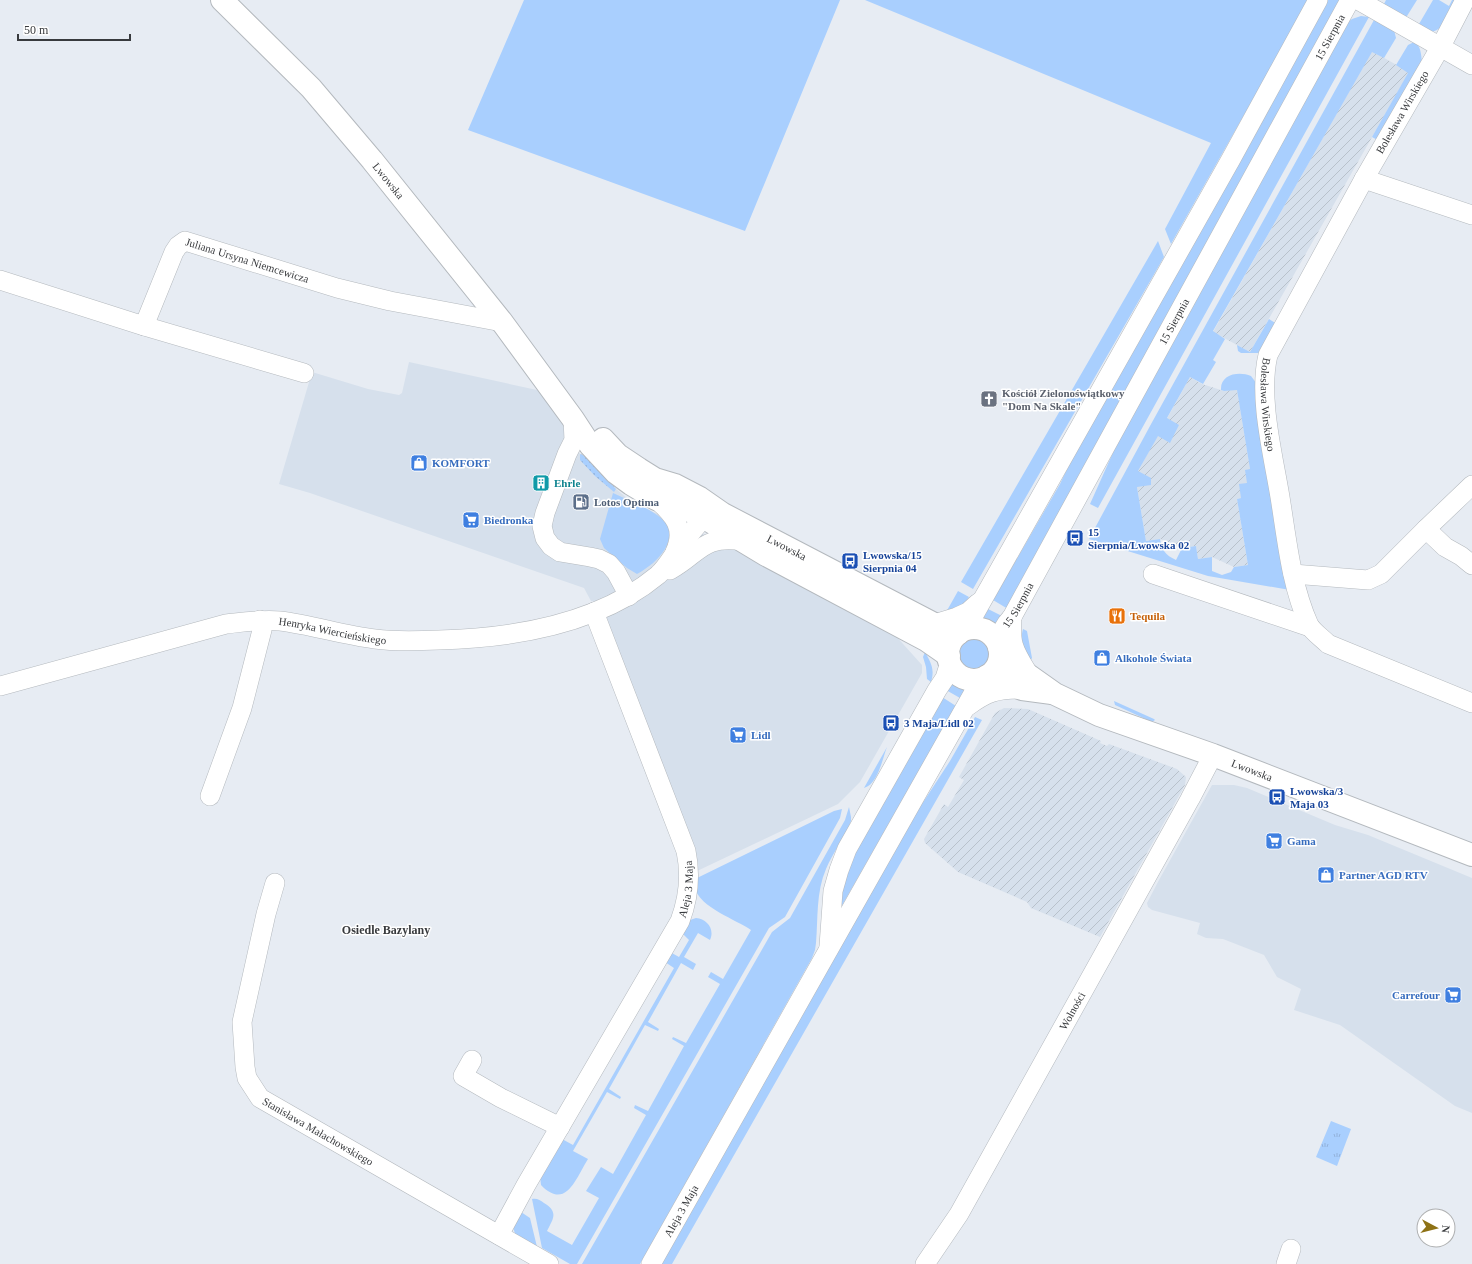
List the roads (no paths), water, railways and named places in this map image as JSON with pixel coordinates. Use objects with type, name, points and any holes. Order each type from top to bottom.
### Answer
[{"type":"main road","name":"Lwowska","points":[[222,0],[311,88],[372,160],[502,322],[541,374],[578,433],[616,473],[656,499],[714,516],[930,632],[949,659]]},
{"type":"main road","name":"Lwowska","points":[[541,374],[618,455],[650,476],[700,498],[714,516],[744,541],[766,555],[930,632],[962,631]]},
{"type":"main road","points":[[973,628],[987,631],[998,644],[998,664],[992,673],[985,677],[975,679],[963,677],[954,669],[949,659],[952,640],[962,631],[973,628]]},
{"type":"main road","name":"Lwowska","points":[[998,644],[1025,681]]},
{"type":"main road","name":"Lwowska","points":[[985,677],[1025,681],[1099,715],[1213,755],[1472,855]]},
{"type":"street","points":[[962,631],[982,599],[1227,165],[1318,0]]},
{"type":"street","name":"15 Sierpnia","points":[[998,644],[1007,623],[1012,617],[1350,0]]},
{"type":"street","points":[[1358,0],[1472,65]]},
{"type":"street","name":"Bolesława Wirskiego","points":[[1310,627],[1300,602],[1293,574],[1266,412],[1264,382],[1268,355],[1364,179],[1441,46],[1465,0]]},
{"type":"street","points":[[1364,179],[1472,215]]},
{"type":"street","name":"Juliana Ursyna Niemcewicza","points":[[144,326],[174,252],[178,246],[185,241],[337,288],[390,301],[502,322]]},
{"type":"street","points":[[0,280],[144,326],[304,373]]},
{"type":"street","points":[[578,433],[567,454],[545,513],[542,526],[545,538],[551,546],[560,552],[599,559],[609,564],[616,572],[629,596]]},
{"type":"street","name":"Lwowska","points":[[578,433],[618,455]]},
{"type":"street","points":[[1293,574],[1368,580],[1380,574],[1472,485]]},
{"type":"street","name":"Lwowska","points":[[656,499],[671,512],[677,523],[679,539],[673,557]]},
{"type":"street","name":"Henryka Wiercieńskiego","points":[[697,550],[714,516]]},
{"type":"street","name":"Henryka Wiercieńskiego","points":[[0,686],[226,624],[260,620],[288,623],[358,637],[392,641],[484,638],[543,628],[594,612],[629,596],[659,574],[673,557],[714,516]]},
{"type":"street","points":[[1426,529],[1445,547],[1461,556],[1472,565]]},
{"type":"street","name":"Henryka Wiercieńskiego","points":[[659,574],[672,569],[710,542],[731,539],[744,541]]},
{"type":"street","name":"Bolesława Wirskiego","points":[[1152,574],[1310,627],[1328,644],[1472,703]]},
{"type":"street","points":[[937,690],[939,679],[930,632],[968,612],[982,599]]},
{"type":"street","name":"Aleja 3 Maja","points":[[499,1235],[680,921],[689,888],[688,863],[682,838],[594,612]]},
{"type":"street","points":[[966,706],[991,691],[1008,689],[1025,681],[1015,653],[1011,635],[1012,617]]},
{"type":"street","points":[[210,796],[242,708],[262,630],[260,620]]},
{"type":"street","name":"Aleja 3 Maja","points":[[828,949],[833,891],[847,849],[945,678],[949,659]]},
{"type":"street","name":"Aleja 3 Maja","points":[[651,1264],[966,706],[985,677]]},
{"type":"street","name":"Wolności","points":[[925,1264],[959,1214],[1213,755]]},
{"type":"street","name":"Stanisława Małachowskiego","points":[[275,883],[266,914],[242,1022],[244,1067],[247,1078],[260,1098],[550,1264]]},
{"type":"street","points":[[472,1060],[463,1076],[501,1098],[560,1127]]},
{"type":"place","name":"Kościół Zielonoświątkowy \"Dom Na Skale\"","points":[[989,399]]},
{"type":"place","name":"KOMFORT","points":[[419,463]]},
{"type":"place","name":"Ehrle","points":[[541,483]]},
{"type":"place","name":"Lotos Optima","points":[[581,502]]},
{"type":"place","name":"Biedronka","points":[[471,520]]},
{"type":"place","name":"15 Sierpnia/Lwowska 02","points":[[1075,538]]},
{"type":"place","name":"Lwowska/15 Sierpnia 04","points":[[850,561]]},
{"type":"place","name":"Tequila","points":[[1117,616]]},
{"type":"place","name":"Alkohole Świata","points":[[1102,658]]},
{"type":"place","name":"3 Maja/Lidl 02","points":[[891,723]]},
{"type":"place","name":"Lidl","points":[[738,735]]},
{"type":"place","name":"Lwowska/3 Maja 03","points":[[1277,797]]},
{"type":"place","name":"Gama","points":[[1274,841]]},
{"type":"place","name":"Partner AGD RTV","points":[[1326,875]]},
{"type":"place","name":"Carrefour","points":[[1453,995]]},
{"type":"district","name":"Osiedle Bazylany","points":[[386,930]]}]
